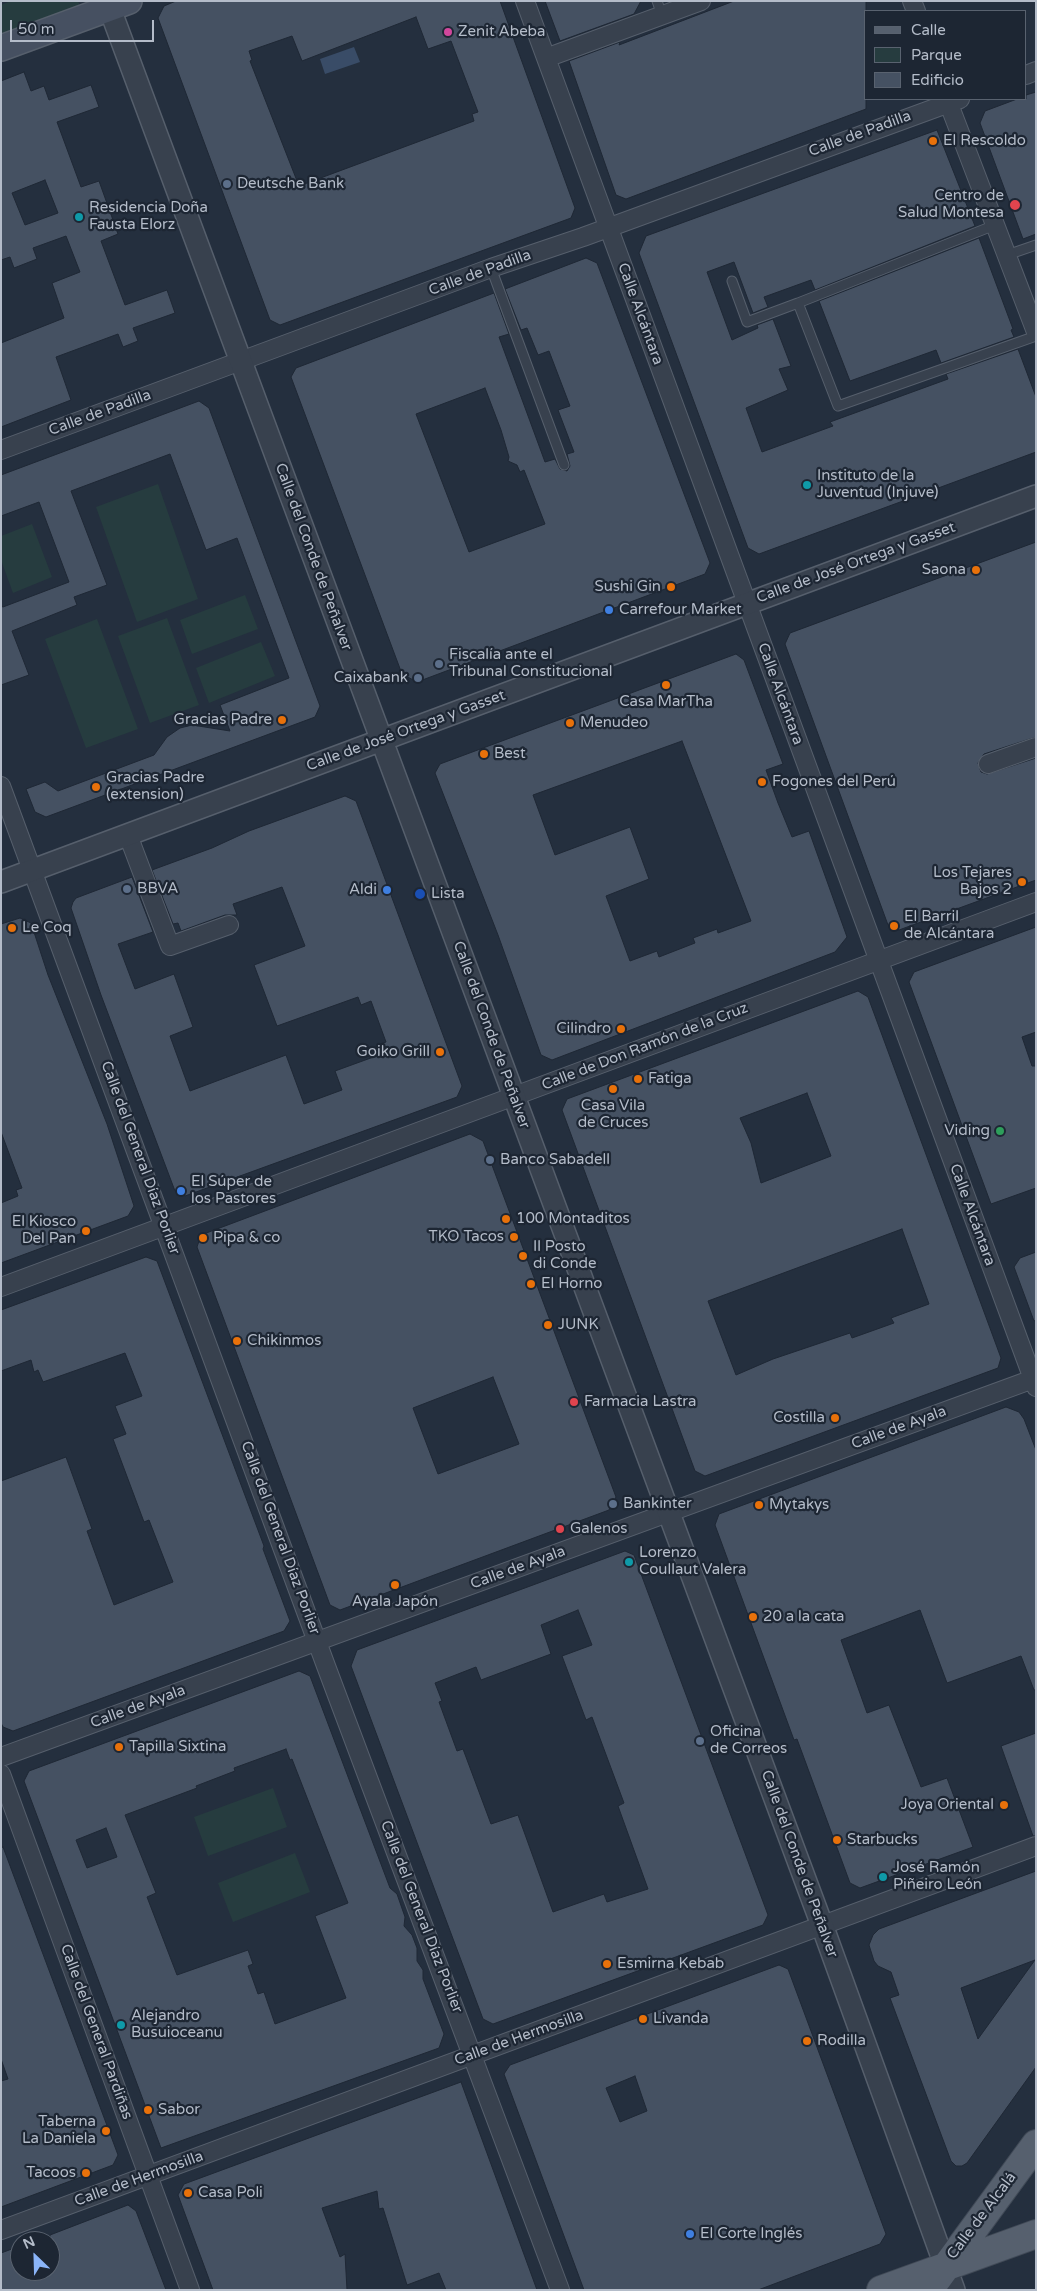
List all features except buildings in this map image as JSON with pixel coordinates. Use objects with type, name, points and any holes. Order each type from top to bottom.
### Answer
[{"type":"main road","points":[[1,48],[115,4]]},
{"type":"main road","name":"Calle de Alcalá","points":[[929,2290],[950,2278],[1036,2144]]},
{"type":"main road","points":[[881,2290],[950,2278],[1036,2234]]},
{"type":"street","name":"Calle Alcántara","points":[[525,1],[1035,1381]]},
{"type":"street","points":[[546,58],[660,8],[701,1]]},
{"type":"street","name":"Calle del Conde de Peñalver","points":[[115,4],[241,361],[822,1925],[950,2278]]},
{"type":"street","points":[[951,100],[1036,334]]},
{"type":"street","name":"Calle de Padilla","points":[[1,450],[491,268],[608,228],[951,100]]},
{"type":"street","name":"Calle de José Ortega y Gasset","points":[[1,882],[1036,496]]},
{"type":"street","points":[[988,764],[1036,746]]},
{"type":"street","name":"Calle del General Díaz Porlier","points":[[1,786],[560,2290]]},
{"type":"street","points":[[128,834],[170,946],[228,925]]},
{"type":"street","name":"Calle de Don Ramón de la Cruz","points":[[1,1287],[514,1097],[878,959],[1036,902]]},
{"type":"street","name":"Calle de Ayala","points":[[1,1757],[1035,1381]]},
{"type":"street","name":"Calle del General Pardiñas","points":[[1,1774],[190,2290]]},
{"type":"street","name":"Calle de Hermosilla","points":[[1,2230],[1036,1846]]},
{"type":"lane","points":[[732,281],[747,322],[995,225]]},
{"type":"lane","points":[[1007,255],[1036,245]]},
{"type":"lane","points":[[491,268],[564,465]]},
{"type":"lane","points":[[798,303],[838,406],[1036,334]]},
{"type":"green space","points":[[11,1],[78,1],[80,6],[1,35],[1,5]]},
{"type":"green space","points":[[158,484],[198,599],[137,622],[96,507]]},
{"type":"green space","points":[[32,524],[52,577],[13,593],[1,560],[1,536]]},
{"type":"green space","points":[[245,595],[258,629],[192,654],[180,620]]},
{"type":"green space","points":[[167,618],[199,705],[150,723],[118,636]]},
{"type":"green space","points":[[97,619],[138,729],[86,748],[45,639]]},
{"type":"green space","points":[[261,642],[275,676],[209,703],[196,668]]},
{"type":"green space","points":[[273,1788],[287,1827],[208,1856],[194,1817]]},
{"type":"green space","points":[[295,1853],[310,1892],[233,1922],[218,1883]]},
{"type":"water","points":[[354,47],[360,62],[325,74],[320,59]]},
{"type":"place","name":"Zenit Abeba","points":[[448,32]]},
{"type":"place","name":"El Rescoldo","points":[[933,141]]},
{"type":"place","name":"Deutsche Bank","points":[[227,184]]},
{"type":"place","name":"Centro de Salud Montesa","points":[[1015,205]]},
{"type":"place","name":"Residencia Doña Fausta Elorz","points":[[79,217]]},
{"type":"place","name":"Instituto de la Juventud (Injuve)","points":[[807,485]]},
{"type":"place","name":"Saona","points":[[976,570]]},
{"type":"place","name":"Sushi Gin","points":[[671,587]]},
{"type":"place","name":"Carrefour Market","points":[[609,610]]},
{"type":"place","name":"Fiscalía ante el Tribunal Constitucional","points":[[439,664]]},
{"type":"place","name":"Caixabank","points":[[418,678]]},
{"type":"place","name":"Casa MarTha","points":[[666,685]]},
{"type":"place","name":"Gracias Padre","points":[[282,720]]},
{"type":"place","name":"Menudeo","points":[[570,723]]},
{"type":"place","name":"Best","points":[[484,754]]},
{"type":"place","name":"Fogones del Perú","points":[[762,782]]},
{"type":"place","name":"Gracias Padre (extension)","points":[[96,787]]},
{"type":"place","name":"Los Tejares Bajos 2","points":[[1022,882]]},
{"type":"place","name":"BBVA","points":[[127,889]]},
{"type":"place","name":"Aldi","points":[[387,890]]},
{"type":"place","name":"Lista","points":[[420,894]]},
{"type":"place","name":"El Barril de Alcántara","points":[[894,926]]},
{"type":"place","name":"Le Coq","points":[[12,928]]},
{"type":"place","name":"Cilindro","points":[[621,1029]]},
{"type":"place","name":"Goiko Grill","points":[[440,1052]]},
{"type":"place","name":"Fatiga","points":[[638,1079]]},
{"type":"place","name":"Casa Vila de Cruces","points":[[613,1089]]},
{"type":"place","name":"Viding","points":[[1000,1131]]},
{"type":"place","name":"Banco Sabadell","points":[[490,1160]]},
{"type":"place","name":"El Súper de los Pastores","points":[[181,1191]]},
{"type":"place","name":"100 Montaditos","points":[[506,1219]]},
{"type":"place","name":"El Kiosco Del Pan","points":[[86,1231]]},
{"type":"place","name":"TKO Tacos","points":[[514,1237]]},
{"type":"place","name":"Pipa & co","points":[[203,1238]]},
{"type":"place","name":"Il Posto di Conde","points":[[523,1256]]},
{"type":"place","name":"El Horno","points":[[531,1284]]},
{"type":"place","name":"JUNK","points":[[548,1325]]},
{"type":"place","name":"Chikinmos","points":[[237,1341]]},
{"type":"place","name":"Farmacia Lastra","points":[[574,1402]]},
{"type":"place","name":"Costilla","points":[[835,1418]]},
{"type":"place","name":"Bankinter","points":[[613,1504]]},
{"type":"place","name":"Mytakys","points":[[759,1505]]},
{"type":"place","name":"Galenos","points":[[560,1529]]},
{"type":"place","name":"Lorenzo Coullaut Valera","points":[[629,1562]]},
{"type":"place","name":"Ayala Japón","points":[[395,1585]]},
{"type":"place","name":"20 a la cata","points":[[753,1617]]},
{"type":"place","name":"Oficina de Correos","points":[[700,1741]]},
{"type":"place","name":"Tapilla Sixtina","points":[[119,1747]]},
{"type":"place","name":"Joya Oriental","points":[[1004,1805]]},
{"type":"place","name":"Starbucks","points":[[837,1840]]},
{"type":"place","name":"José Ramón Piñeiro León","points":[[883,1877]]},
{"type":"place","name":"Esmirna Kebab","points":[[607,1964]]},
{"type":"place","name":"Livanda","points":[[643,2019]]},
{"type":"place","name":"Alejandro Busuioceanu","points":[[121,2025]]},
{"type":"place","name":"Rodilla","points":[[807,2041]]},
{"type":"place","name":"Sabor","points":[[148,2110]]},
{"type":"place","name":"Taberna La Daniela","points":[[106,2131]]},
{"type":"place","name":"Tacoos","points":[[86,2173]]},
{"type":"place","name":"Casa Poli","points":[[188,2193]]},
{"type":"place","name":"El Corte Inglés","points":[[690,2234]]}]
